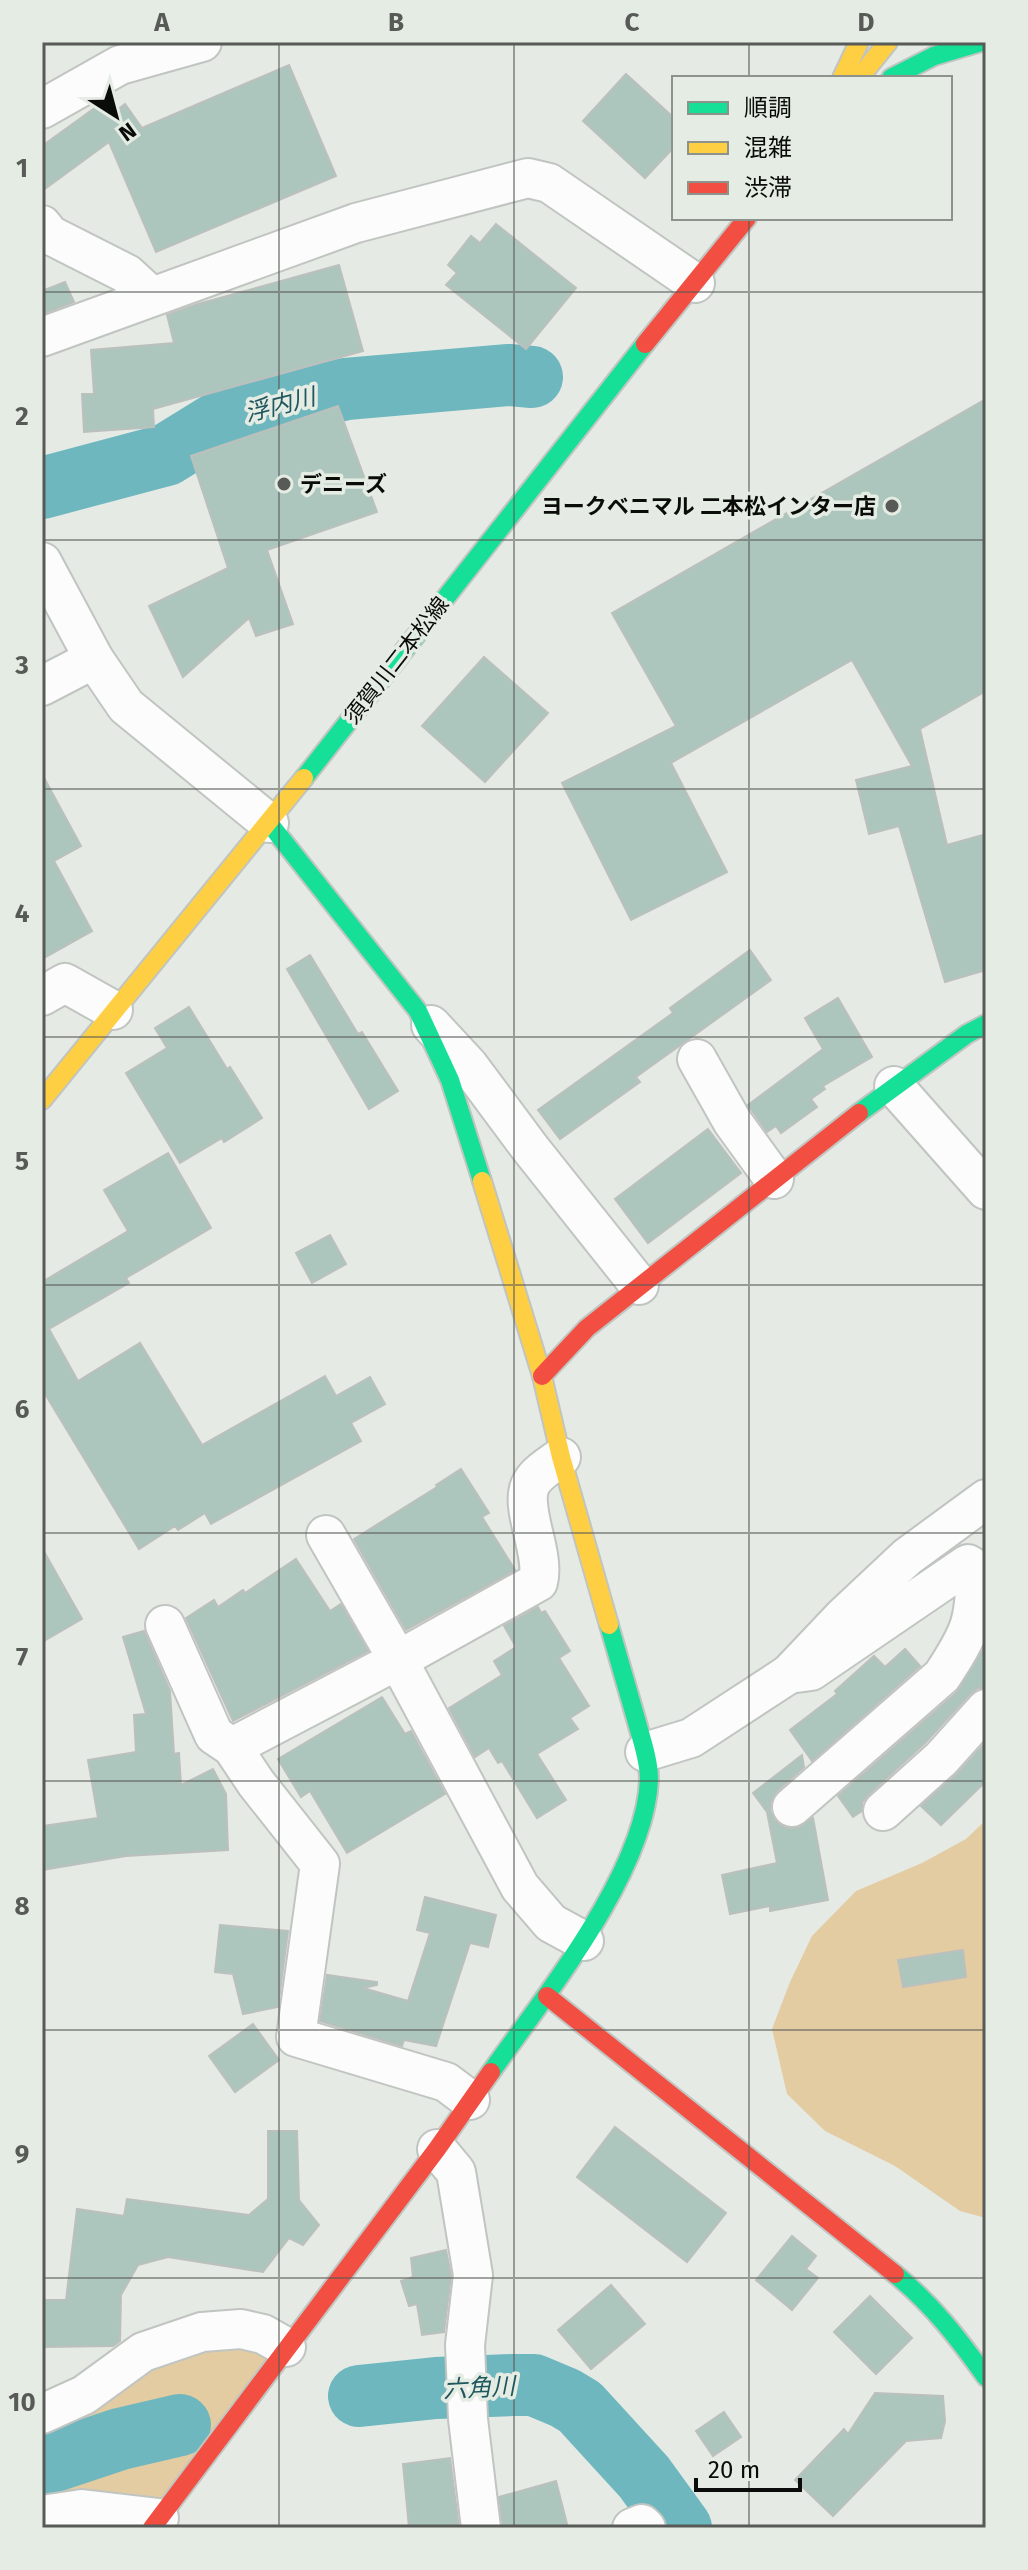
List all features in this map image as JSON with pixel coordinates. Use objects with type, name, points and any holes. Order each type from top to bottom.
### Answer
[{"type":"main road","points":[[843,76],[859,42]]},
{"type":"main road","points":[[861,76],[888,42]]},
{"type":"main road","points":[[894,76],[941,51],[981,42]]},
{"type":"main road","name":"須賀川二本松線","points":[[42,1100],[269,823],[597,403],[745,220]]},
{"type":"main road","points":[[156,2523],[437,2149],[584,1941],[634,1847],[649,1777],[645,1752],[561,1457],[542,1376],[450,1080],[418,1011],[269,823]]},
{"type":"main road","points":[[542,1376],[587,1328],[639,1285],[894,1086],[986,1024]]},
{"type":"main road","points":[[547,1996],[921,2295],[955,2334],[986,2377]]},
{"type":"street","points":[[42,109],[120,65],[202,42]]},
{"type":"street","points":[[42,337],[356,223],[528,178],[549,183],[695,283]]},
{"type":"street","points":[[42,225],[50,235],[127,274],[151,296]]},
{"type":"street","points":[[42,562],[94,659],[126,706],[269,823]]},
{"type":"street","points":[[42,686],[94,659]]},
{"type":"street","points":[[42,996],[65,983],[113,1010]]},
{"type":"street","points":[[418,1011],[469,1066],[639,1285]]},
{"type":"street","points":[[697,1059],[732,1121],[774,1179]]},
{"type":"street","points":[[894,1086],[986,1190]]},
{"type":"street","points":[[232,1747],[538,1582],[542,1568],[527,1498],[532,1482],[561,1457]]},
{"type":"street","points":[[645,1752],[691,1738],[789,1674],[844,1616],[907,1557],[986,1499]]},
{"type":"street","points":[[326,1535],[398,1660],[520,1887],[551,1923],[584,1941]]},
{"type":"street","points":[[789,1674],[811,1671],[968,1564],[976,1569],[977,1634],[942,1676],[792,1807]]},
{"type":"street","points":[[165,1625],[214,1735],[232,1747],[256,1783],[320,1864],[296,2037],[446,2082],[470,2100]]},
{"type":"street","points":[[883,1811],[941,1759],[986,1709]]},
{"type":"street","points":[[437,2149],[456,2172],[473,2275],[465,2345],[468,2419],[481,2528]]},
{"type":"street","points":[[42,2414],[84,2395],[143,2352],[202,2332],[241,2329],[263,2334],[286,2347]]},
{"type":"street","points":[[42,2515],[82,2509],[156,2523]]},
{"type":"street","points":[[632,2528],[642,2524],[646,2528]]},
{"type":"shaded area","points":[[986,1820],[986,2218],[960,2211],[895,2166],[825,2131],[787,2094],[772,2029],[812,1936],[856,1891],[922,1863],[966,1839]]},
{"type":"shaded area","points":[[160,2345],[286,2347],[159,2518],[42,2515],[42,2414]]},
{"type":"building","points":[[289,65],[336,176],[156,252],[109,142],[42,191],[42,146],[99,105],[108,117],[125,104],[142,128]]},
{"type":"building","points":[[626,74],[672,116],[672,149],[645,178],[583,121]]},
{"type":"building","points":[[496,224],[576,288],[526,349],[446,285],[457,273],[448,265],[471,236],[480,243]]},
{"type":"building","points":[[339,265],[363,351],[153,409],[154,427],[84,432],[82,394],[94,394],[91,350],[174,343],[167,315]]},
{"type":"building","points":[[65,282],[74,302],[42,314],[42,291]]},
{"type":"building","name":"ヨークベニマル 二本松インター店","points":[[986,399],[986,691],[920,729],[947,845],[986,834],[986,970],[945,982],[899,826],[869,834],[856,780],[912,766],[852,660],[671,763],[727,872],[631,920],[562,783],[676,726],[612,613]]},
{"type":"building","name":"デニーズ","points":[[338,406],[377,512],[267,550],[293,624],[256,636],[249,618],[183,677],[149,606],[228,568],[191,456]]},
{"type":"building","points":[[484,657],[548,713],[485,782],[422,726]]},
{"type":"building","points":[[42,774],[81,846],[54,861],[92,931],[42,959]]},
{"type":"building","points":[[750,950],[771,980],[636,1077],[640,1082],[560,1139],[538,1110],[673,1013],[670,1008]]},
{"type":"building","points":[[310,955],[358,1034],[362,1032],[398,1091],[369,1109],[287,969]]},
{"type":"building","points":[[838,998],[872,1057],[823,1086],[825,1089],[811,1099],[817,1107],[781,1133],[776,1126],[767,1132],[748,1105],[823,1049],[805,1018]]},
{"type":"building","points":[[189,1007],[262,1118],[224,1142],[222,1138],[180,1163],[126,1073],[167,1048],[155,1028]]},
{"type":"building","points":[[708,1129],[741,1173],[648,1243],[615,1199]]},
{"type":"building","points":[[168,1153],[211,1228],[126,1278],[129,1283],[49,1329],[78,1381],[140,1343],[202,1445],[325,1376],[336,1396],[370,1377],[385,1404],[351,1423],[361,1441],[211,1524],[205,1513],[178,1530],[175,1526],[139,1549],[42,1389],[42,1282],[128,1231],[104,1190]]},
{"type":"building","points":[[330,1235],[346,1264],[312,1283],[296,1253]]},
{"type":"building","points":[[461,1469],[489,1513],[482,1517],[515,1570],[406,1630],[354,1539]]},
{"type":"building","points":[[42,1548],[82,1619],[42,1642]]},
{"type":"building","points":[[296,1559],[330,1611],[341,1604],[368,1651],[233,1721],[186,1618],[214,1600],[218,1607],[243,1590],[245,1593]]},
{"type":"building","points":[[538,1607],[541,1613],[545,1611],[570,1651],[559,1658],[589,1706],[570,1718],[578,1729],[537,1754],[566,1800],[537,1818],[502,1761],[498,1763],[489,1748],[475,1757],[449,1708],[502,1675],[494,1661],[516,1647],[504,1626]]},
{"type":"building","points":[[144,1631],[170,1691],[174,1754],[179,1753],[181,1785],[213,1769],[226,1794],[228,1850],[126,1856],[42,1870],[42,1826],[98,1818],[88,1760],[136,1752],[134,1715],[146,1714],[123,1637]]},
{"type":"building","points":[[985,1646],[986,1688],[978,1688],[970,1694],[925,1743],[868,1795],[862,1803],[862,1811],[853,1817],[838,1796],[956,1693]]},
{"type":"building","points":[[905,1649],[920,1666],[812,1761],[790,1730],[837,1694],[835,1691],[874,1656],[885,1667]]},
{"type":"building","points":[[382,1697],[405,1734],[411,1731],[445,1794],[347,1853],[310,1791],[301,1797],[278,1759]]},
{"type":"building","points":[[986,1742],[986,1781],[941,1825],[921,1806],[956,1775]]},
{"type":"building","points":[[802,1755],[804,1767],[777,1791],[770,1810],[775,1821],[786,1828],[797,1828],[813,1818],[828,1900],[770,1911],[770,1906],[730,1914],[722,1875],[777,1863],[767,1812],[753,1793]]},
{"type":"building","points":[[425,1897],[496,1915],[488,1947],[470,1943],[436,2046],[404,2040],[402,2046],[320,2021],[327,1975],[377,1982],[377,1985],[363,1988],[408,2001],[430,1933],[417,1930]]},
{"type":"building","points":[[220,1925],[288,1931],[278,2007],[243,2014],[233,1974],[215,1972]]},
{"type":"building","points":[[963,1950],[966,1977],[903,1987],[898,1960]]},
{"type":"building","points":[[253,2024],[279,2060],[235,2092],[209,2056]]},
{"type":"building","points":[[615,2127],[726,2213],[687,2262],[577,2177]]},
{"type":"building","points":[[268,2131],[297,2131],[299,2200],[319,2225],[303,2245],[289,2238],[263,2272],[168,2257],[138,2265],[121,2295],[120,2341],[113,2346],[44,2347],[44,2300],[66,2300],[77,2209],[124,2216],[127,2199],[249,2215],[268,2199]]},
{"type":"building","points":[[792,2236],[816,2256],[806,2269],[818,2278],[792,2310],[756,2280]]},
{"type":"building","points":[[446,2250],[451,2276],[444,2332],[422,2335],[417,2304],[409,2306],[401,2281],[413,2277],[411,2258]]},
{"type":"building","points":[[611,2285],[645,2324],[591,2369],[558,2330]]},
{"type":"building","points":[[870,2296],[912,2338],[876,2374],[834,2332]]},
{"type":"building","points":[[875,2393],[943,2396],[945,2421],[941,2438],[906,2441],[833,2516],[795,2480],[844,2429],[848,2434]]},
{"type":"building","points":[[724,2412],[741,2437],[713,2456],[696,2431]]},
{"type":"building","points":[[450,2458],[459,2528],[409,2528],[403,2464]]},
{"type":"building","points":[[556,2481],[567,2524],[552,2528],[503,2528],[499,2497]]},
{"type":"waterway","name":"浮内川","points":[[42,488],[166,455],[226,418],[346,389],[509,375],[532,377]]},
{"type":"waterway","name":"六角川","points":[[359,2396],[436,2388],[534,2385],[580,2407],[644,2477],[681,2528]]},
{"type":"waterway","name":"六角川","points":[[42,2465],[120,2439],[180,2425]]},
{"type":"traffic: fast","points":[[895,76],[934,56],[981,42]]},
{"type":"traffic: fast","points":[[304,778],[645,344]]},
{"type":"traffic: fast","points":[[269,823],[418,1011],[450,1080],[482,1181]]},
{"type":"traffic: fast","points":[[859,1113],[967,1034],[986,1024]]},
{"type":"traffic: fast","points":[[491,2072],[589,1932],[612,1893],[644,1815],[648,1764],[609,1625]]},
{"type":"traffic: fast","points":[[895,2274],[944,2322],[986,2377]]},
{"type":"traffic: slow","points":[[843,76],[859,42]]},
{"type":"traffic: slow","points":[[861,76],[888,42]]},
{"type":"traffic: slow","points":[[42,1100],[304,778]]},
{"type":"traffic: slow","points":[[482,1181],[542,1376],[561,1457],[609,1625]]},
{"type":"traffic: jam","points":[[645,344],[745,220]]},
{"type":"traffic: jam","points":[[542,1376],[587,1328],[859,1113]]},
{"type":"traffic: jam","points":[[547,1996],[895,2274]]},
{"type":"traffic: jam","points":[[152,2528],[437,2149],[491,2072]]},
{"type":"place","name":"デニーズ","points":[[284,484]]},
{"type":"place","name":"ヨークベニマル 二本松インター店","points":[[892,506]]}]
